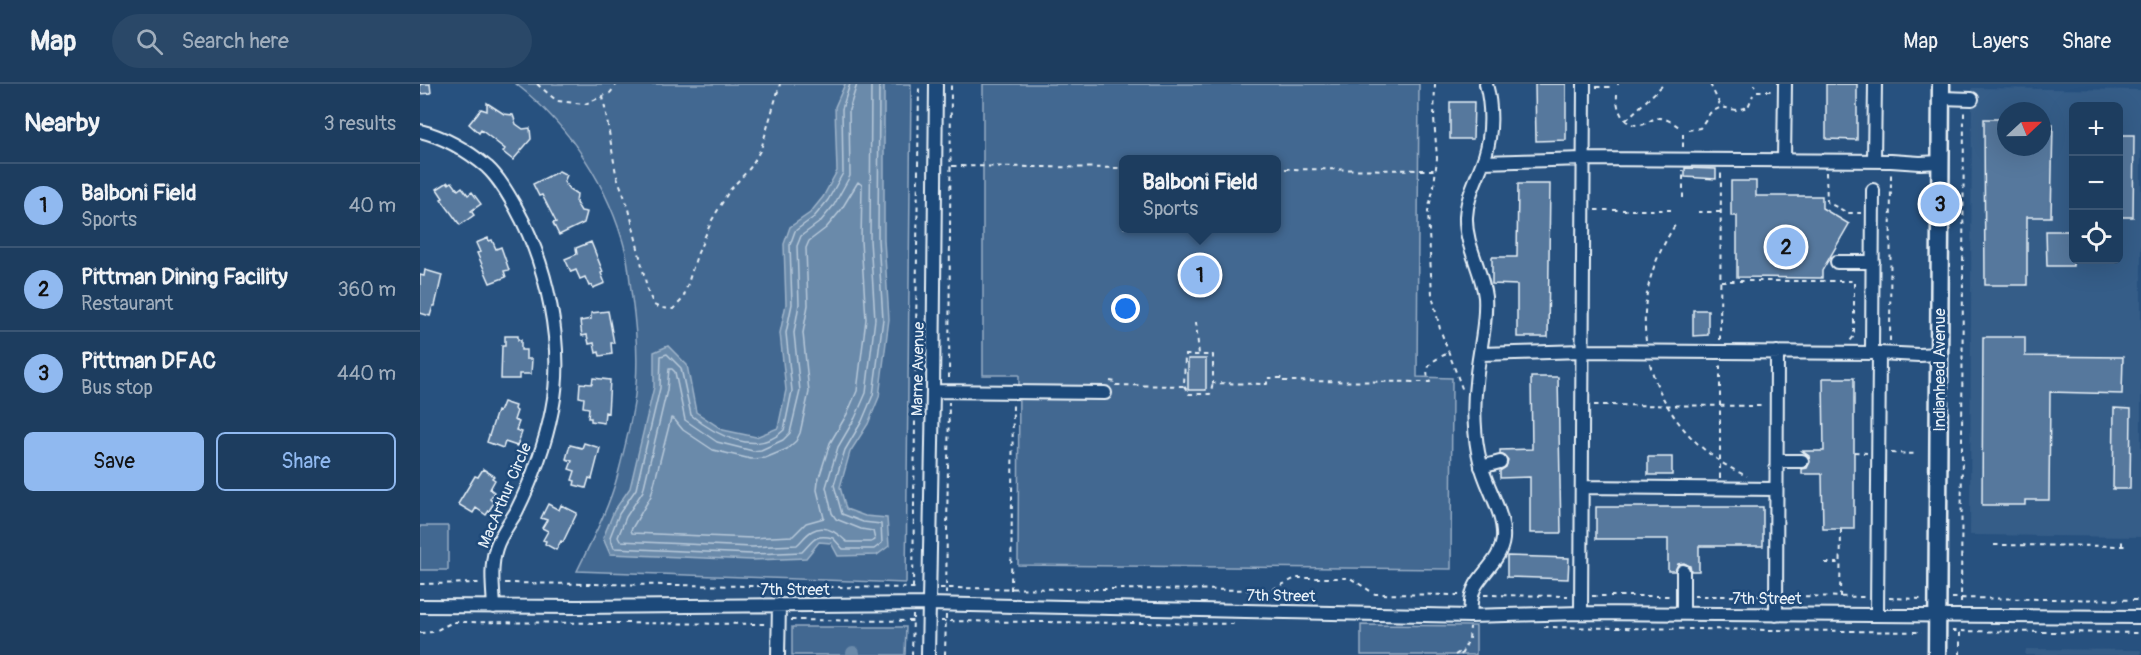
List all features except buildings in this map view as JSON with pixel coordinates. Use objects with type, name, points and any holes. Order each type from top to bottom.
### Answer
[{"type":"main road","name":"Indianhead Avenue","points":[[1937,655],[1941,91]]},
{"type":"street","name":"Marne Avenue","points":[[928,655],[936,84]]},
{"type":"street","points":[[1473,621],[1471,595],[1496,558],[1503,538],[1500,520],[1482,466],[1477,439],[1475,400],[1485,297],[1470,246],[1466,218],[1470,192],[1483,162],[1490,132],[1490,109],[1486,84]]},
{"type":"street","points":[[1874,161],[1875,84]]},
{"type":"street","points":[[1581,613],[1584,86]]},
{"type":"street","points":[[1784,160],[1785,88]]},
{"type":"street","points":[[1941,91],[1968,99]]},
{"type":"street","name":"MacArthur Circle","points":[[420,131],[465,150],[489,169],[508,194],[536,252],[546,283],[554,326],[556,371],[553,408],[541,454],[516,512],[495,549],[494,607]]},
{"type":"street","points":[[1483,162],[1584,159],[1941,162]]},
{"type":"street","points":[[1873,190],[1873,262],[1880,353],[1877,615]]},
{"type":"street","points":[[1837,262],[1873,262]]},
{"type":"street","points":[[1479,274],[1492,270]]},
{"type":"street","points":[[1480,354],[1647,351],[1939,354]]},
{"type":"street","points":[[1776,615],[1777,352]]},
{"type":"street","points":[[933,392],[1013,392],[1105,387]]},
{"type":"street","points":[[1777,461],[1802,461]]},
{"type":"street","points":[[1482,466],[1500,462]]},
{"type":"street","points":[[1582,487],[1776,489]]},
{"type":"street","points":[[1683,571],[1683,614]]},
{"type":"street","name":"7th Street","points":[[420,606],[946,604],[1473,621],[1581,613],[1877,615],[1937,623],[1960,616],[2141,617]]},
{"type":"street","points":[[778,655],[779,605]]},
{"type":"path","points":[[537,84],[557,101],[585,104],[610,93],[617,84]]},
{"type":"path","points":[[603,96],[616,174],[629,209],[648,292],[654,304],[661,308],[673,309],[683,300],[697,255],[712,220],[729,192],[750,168],[761,149],[780,84]]},
{"type":"path","points":[[912,655],[919,84]]},
{"type":"path","points":[[945,655],[952,166],[951,84]]},
{"type":"path","points":[[1436,84],[1434,118],[1437,158],[1428,211],[1432,295],[1440,329],[1464,396]]},
{"type":"path","points":[[1626,120],[1664,84]]},
{"type":"path","points":[[1710,84],[1721,107]]},
{"type":"path","points":[[1584,86],[1612,87]]},
{"type":"path","points":[[1757,91],[1785,88]]},
{"type":"path","points":[[1617,94],[1618,109],[1626,120],[1638,125],[1663,118],[1679,127]]},
{"type":"path","points":[[1688,130],[1700,128],[1710,113],[1721,107],[1736,110],[1748,107],[1752,95]]},
{"type":"path","points":[[1960,655],[1968,99]]},
{"type":"path","points":[[1719,488],[1721,160]]},
{"type":"path","points":[[1825,160],[1827,202]]},
{"type":"path","points":[[1880,353],[1891,161]]},
{"type":"path","points":[[952,166],[1119,168]]},
{"type":"path","points":[[1281,169],[1435,170]]},
{"type":"path","points":[[1822,202],[1827,202],[1848,213],[1873,212]]},
{"type":"path","points":[[1584,210],[1671,210]]},
{"type":"path","points":[[1698,212],[1721,212]]},
{"type":"path","points":[[1677,222],[1661,245],[1651,270],[1645,304],[1647,351],[1653,375],[1667,405],[1696,444],[1751,478]]},
{"type":"path","points":[[1720,281],[1854,281],[1854,336],[1841,353]]},
{"type":"path","points":[[1196,322],[1199,355]]},
{"type":"path","points":[[1213,383],[1267,384],[1267,378],[1282,378],[1282,381],[1430,382],[1427,377],[1430,363],[1435,358],[1449,353]]},
{"type":"path","points":[[1185,355],[1199,355],[1213,355],[1213,383],[1210,394],[1189,394],[1184,386],[1185,355]]},
{"type":"path","points":[[1105,387],[1116,382],[1116,386],[1184,386]]},
{"type":"path","points":[[1011,590],[1013,392]]},
{"type":"path","points":[[1582,405],[1777,406]]},
{"type":"path","points":[[1840,597],[1841,529]]},
{"type":"path","points":[[2122,537],[2122,546]]},
{"type":"path","points":[[1994,545],[2128,546]]},
{"type":"path","points":[[1825,562],[1840,563]]},
{"type":"path","points":[[420,584],[493,577],[1011,590],[1271,590],[1296,578],[1350,578],[1375,594],[2141,600]]},
{"type":"path","points":[[420,633],[434,632],[453,622],[761,625],[792,620],[1243,624]]},
{"type":"path","points":[[1461,655],[1469,639],[1470,626],[1473,621]]},
{"type":"path","points":[[1536,627],[1917,633],[1937,623],[1960,631],[2141,633]]},
{"type":"path","points":[[1455,655],[1465,649]]},
{"type":"shaded area","points":[[516,84],[911,84],[906,583],[577,571],[610,499],[627,439],[634,403],[637,350],[629,270],[619,228],[598,181],[585,159],[554,119]]},
{"type":"shaded area","points":[[983,84],[1419,84],[1417,377],[1452,378],[1451,569],[1018,565],[1019,375],[983,375]]},
{"type":"shaded area","points":[[1972,88],[2141,90],[2141,537],[1970,535]]},
{"type":"shaded area","points":[[420,526],[448,526],[448,570],[420,570]]},
{"type":"shaded area","points":[[1361,625],[1476,626],[1476,655],[1361,655]]},
{"type":"shaded area","points":[[792,627],[906,627],[905,655],[792,655]]},
{"type":"shaded area","points":[[2026,649],[2141,650],[2141,655],[2025,655]]},
{"type":"water","points":[[845,84],[884,84],[884,240],[889,319],[879,397],[868,424],[850,452],[840,487],[846,509],[865,516],[887,518],[889,546],[877,555],[838,556],[831,543],[819,542],[806,558],[752,560],[610,554],[603,538],[614,511],[630,488],[654,387],[654,352],[668,346],[687,365],[696,412],[723,430],[756,437],[778,428],[786,390],[780,333],[786,304],[784,244],[790,227],[810,213],[823,197],[837,171],[835,107]]},
{"type":"place","name":"Pittman DFAC","points":[[1940,204]]},
{"type":"place","name":"Pittman Dining Facility","points":[[1786,247]]},
{"type":"place","name":"Balboni Field","points":[[1200,275]]}]
